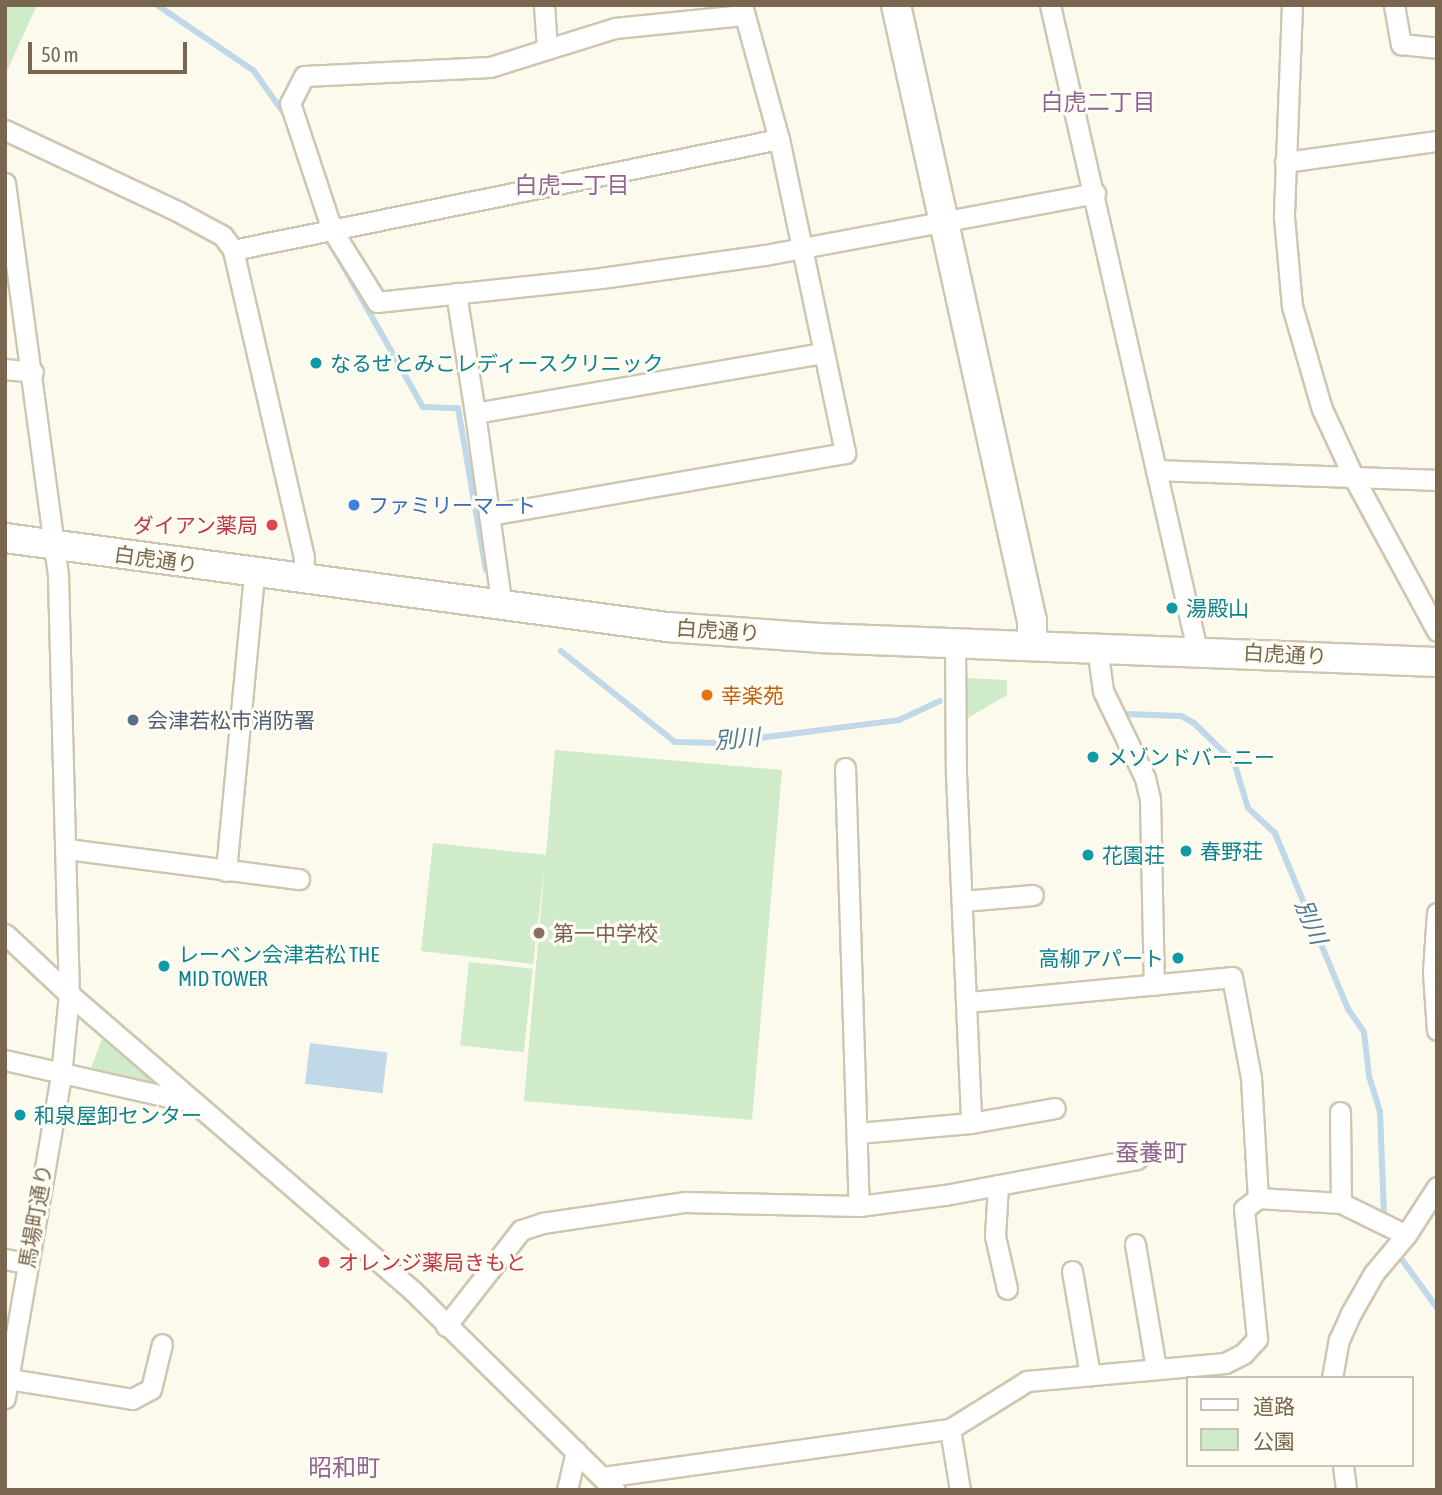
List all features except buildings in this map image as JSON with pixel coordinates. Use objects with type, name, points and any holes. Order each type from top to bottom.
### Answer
[{"type":"street","points":[[544,5],[547,48]]},
{"type":"street","points":[[896,5],[1032,621],[1032,645]]},
{"type":"street","points":[[1050,5],[1095,192],[1197,650]]},
{"type":"street","points":[[1292,5],[1285,162],[1292,306],[1319,400],[1354,478],[1437,631]]},
{"type":"street","points":[[1394,5],[1401,44],[1437,48]]},
{"type":"street","points":[[489,515],[845,453],[800,249],[779,139],[743,10],[615,28],[491,67],[304,76],[290,103],[323,231],[377,302],[601,278],[800,249],[946,223],[1095,192]]},
{"type":"street","points":[[5,130],[180,212],[223,236],[233,250],[304,556],[303,579]]},
{"type":"street","points":[[233,250],[779,139]]},
{"type":"street","points":[[1285,162],[1333,157],[1380,145],[1437,141]]},
{"type":"street","name":"馬場町通り","points":[[5,183],[55,544],[67,849],[69,993],[61,1076],[26,1263],[7,1388]]},
{"type":"street","points":[[456,293],[502,607]]},
{"type":"street","points":[[475,412],[824,353]]},
{"type":"street","points":[[5,369],[33,373]]},
{"type":"street","points":[[1156,470],[1437,480]]},
{"type":"street","name":"白虎通り","points":[[5,538],[502,607],[667,627],[1437,662]]},
{"type":"street","points":[[226,871],[254,573]]},
{"type":"street","points":[[955,642],[971,1123]]},
{"type":"street","points":[[1097,648],[1103,691],[1145,778],[1150,799],[1154,985]]},
{"type":"street","points":[[845,768],[859,1206]]},
{"type":"street","points":[[67,849],[299,879]]},
{"type":"street","points":[[963,901],[1033,895]]},
{"type":"street","points":[[1437,913],[1433,972],[1437,1030]]},
{"type":"street","points":[[5,934],[69,993],[413,1291],[609,1483],[950,1429],[1027,1381],[1225,1363],[1242,1354],[1256,1339],[1244,1209],[1258,1198],[1341,1203],[1417,1225]]},
{"type":"street","points":[[969,1002],[1232,976],[1251,1078],[1258,1198]]},
{"type":"street","points":[[5,1060],[61,1076],[195,1103]]},
{"type":"street","points":[[858,1133],[971,1123],[1055,1108]]},
{"type":"street","points":[[1340,1112],[1341,1203]]},
{"type":"street","points":[[446,1326],[521,1230],[541,1223],[684,1202],[859,1206],[999,1185],[1137,1159]]},
{"type":"street","points":[[999,1185],[995,1236],[1007,1289]]},
{"type":"street","points":[[1332,1376],[1339,1340],[1350,1315],[1374,1273],[1417,1225],[1437,1186]]},
{"type":"street","points":[[1135,1244],[1156,1368]]},
{"type":"street","points":[[5,1259],[26,1263]]},
{"type":"street","points":[[1072,1271],[1090,1375]]},
{"type":"street","points":[[7,1388],[132,1399],[151,1389],[162,1344]]},
{"type":"street","points":[[950,1429],[960,1490]]},
{"type":"street","points":[[567,1490],[576,1451]]},
{"type":"street","points":[[1343,1467],[1346,1490]]},
{"type":"green space","points":[[5,5],[37,5],[5,75]]},
{"type":"green space","points":[[966,678],[1007,680],[1007,695],[966,719]]},
{"type":"green space","points":[[555,750],[782,770],[752,1120],[524,1101],[545,864],[533,964],[421,951],[433,843],[546,855]]},
{"type":"green space","points":[[469,962],[533,969],[524,1052],[460,1046]]},
{"type":"green space","points":[[102,1039],[110,1044],[161,1087],[89,1073]]},
{"type":"water","points":[[310,1043],[387,1053],[382,1093],[305,1084]]},
{"type":"waterway","points":[[157,5],[254,71],[285,115]]},
{"type":"waterway","points":[[329,241],[423,407],[458,408],[486,570]]},
{"type":"waterway","name":"別川","points":[[561,651],[675,742],[720,743],[899,720],[940,701]]},
{"type":"waterway","name":"別川","points":[[1125,714],[1181,716],[1194,723],[1234,762],[1248,808],[1275,833],[1348,1009],[1364,1032],[1369,1076],[1380,1111],[1384,1215]]},
{"type":"waterway","name":"別川","points":[[1403,1261],[1437,1308]]},
{"type":"place","name":"なるせとみこレディースクリニック","points":[[316,363]]},
{"type":"place","name":"ファミリーマート","points":[[354,505]]},
{"type":"place","name":"ダイアン薬局","points":[[272,525]]},
{"type":"place","name":"湯殿山","points":[[1172,608]]},
{"type":"place","name":"幸楽苑","points":[[707,695]]},
{"type":"place","name":"会津若松市消防署","points":[[133,720]]},
{"type":"place","name":"メゾンドバーニー","points":[[1093,757]]},
{"type":"place","name":"春野荘","points":[[1186,851]]},
{"type":"place","name":"花園荘","points":[[1088,855]]},
{"type":"place","name":"第一中学校","points":[[539,933]]},
{"type":"place","name":"高柳アパート","points":[[1178,958]]},
{"type":"place","name":"レーベン会津若松 THE MID TOWER","points":[[164,966]]},
{"type":"place","name":"和泉屋卸センター","points":[[20,1115]]},
{"type":"place","name":"オレンジ薬局きもと","points":[[324,1262]]},
{"type":"district","name":"白虎二丁目","points":[[1098,102]]},
{"type":"district","name":"白虎一丁目","points":[[572,185]]},
{"type":"district","name":"蚕養町","points":[[1151,1153]]},
{"type":"district","name":"昭和町","points":[[344,1468]]}]
